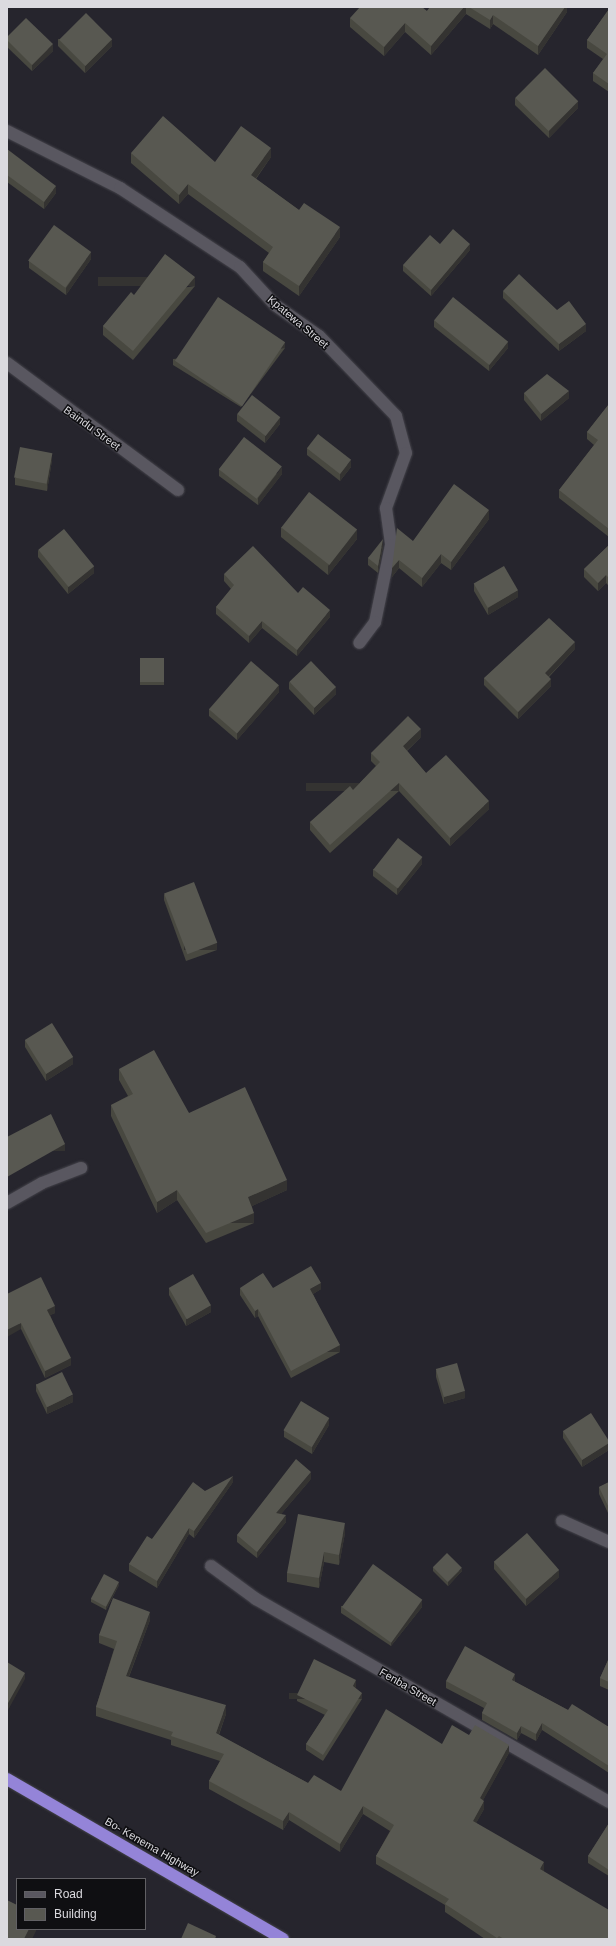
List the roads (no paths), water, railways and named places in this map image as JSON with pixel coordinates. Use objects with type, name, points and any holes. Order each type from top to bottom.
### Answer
[{"type":"highway","name":"Bo- Kenema Highway","points":[[7,1779],[283,1939]]},
{"type":"street","name":"Kpatewa Street","points":[[7,131],[120,188],[240,267],[275,305],[319,336],[396,416],[406,453],[386,508],[391,546],[375,622],[359,643]]},
{"type":"street","name":"Baindu Street","points":[[7,364],[178,490]]},
{"type":"street","points":[[7,1203],[42,1183],[82,1168]]},
{"type":"street","points":[[562,1521],[609,1542]]},
{"type":"street","name":"Fenba Street","points":[[211,1566],[256,1599],[609,1802]]}]
